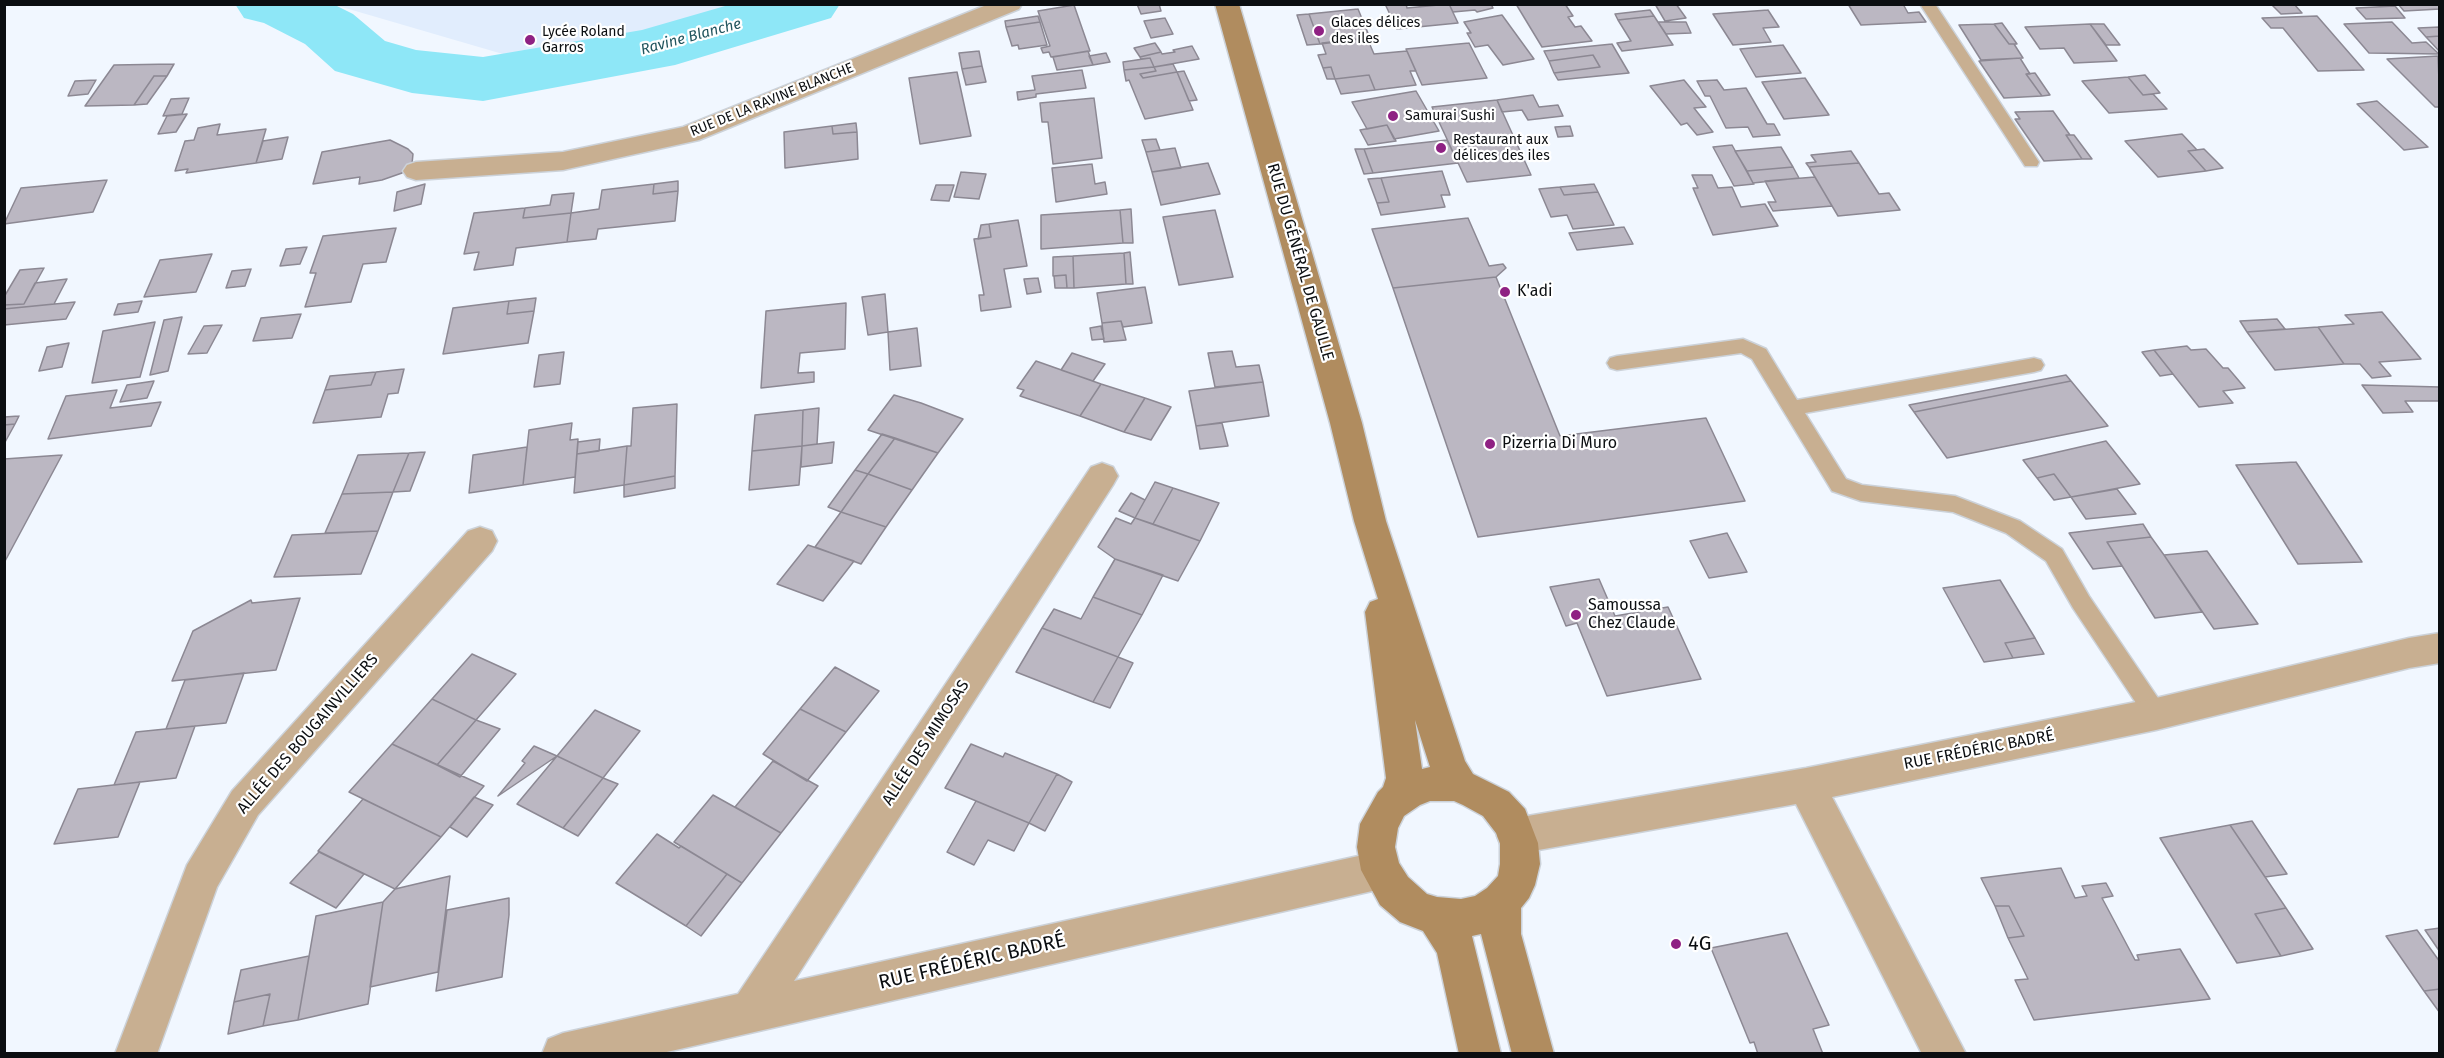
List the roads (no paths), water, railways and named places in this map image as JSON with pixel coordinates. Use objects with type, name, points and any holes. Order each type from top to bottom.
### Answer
[{"type":"main road","name":"RUE DU GÉNÉRAL DE GAULLE","points":[[1227,4],[1346,423],[1370,521],[1449,770],[1460,786]]},
{"type":"main road","name":"RUE DU GÉNÉRAL DE GAULLE","points":[[1370,521],[1405,778],[1399,798]]},
{"type":"main road","points":[[1430,784],[1460,786],[1496,804],[1511,822],[1516,836],[1520,864],[1515,885],[1501,902],[1483,914],[1461,919],[1437,917],[1414,908],[1394,891],[1381,870],[1376,847],[1379,824],[1390,804],[1408,791],[1430,784]]},
{"type":"main road","points":[[1501,902],[1501,934],[1533,1053]]},
{"type":"main road","points":[[1437,917],[1456,945],[1480,1053]]},
{"type":"street","name":"RUE DE LA RAVINE BLANCHE","points":[[416,171],[563,161],[690,134],[1011,4]]},
{"type":"street","name":"ALLÉE DES MIMOSAS","points":[[751,1011],[1102,476]]},
{"type":"street","name":"ALLÉE DES BOUGAINVILLIERS","points":[[136,1053],[201,878],[245,803],[480,540]]},
{"type":"street","name":"RUE FRÉDÉRIC BADRÉ","points":[[1516,836],[1806,785],[2156,714],[2409,653],[2439,648]]},
{"type":"street","points":[[1806,785],[1945,1053]]},
{"type":"street","name":"RUE FRÉDÉRIC BADRÉ","points":[[563,1053],[1381,870]]},
{"type":"lane","points":[[1927,4],[2031,162]]},
{"type":"lane","points":[[1617,363],[1743,346],[1759,354],[1839,485],[1861,493],[1955,504],[2013,527],[2054,555],[2081,602],[2156,714]]},
{"type":"lane","points":[[1792,408],[2034,365]]},
{"type":"waterway","name":"Ravine Blanche","points":[[268,4],[288,9],[329,29],[360,56],[412,71],[483,79],[650,50],[807,4]]},
{"type":"place","name":"Glaces délices des iles","points":[[1319,31]]},
{"type":"place","name":"Lycée Roland Garros","points":[[530,40]]},
{"type":"place","name":"Samurai Sushi","points":[[1393,116]]},
{"type":"place","name":"Restaurant aux délices des iles","points":[[1441,148]]},
{"type":"place","name":"K'adi","points":[[1505,292]]},
{"type":"place","name":"Pizerria Di Muro","points":[[1490,444]]},
{"type":"place","name":"Samoussa Chez Claude","points":[[1576,615]]},
{"type":"place","name":"4G","points":[[1676,944]]}]
